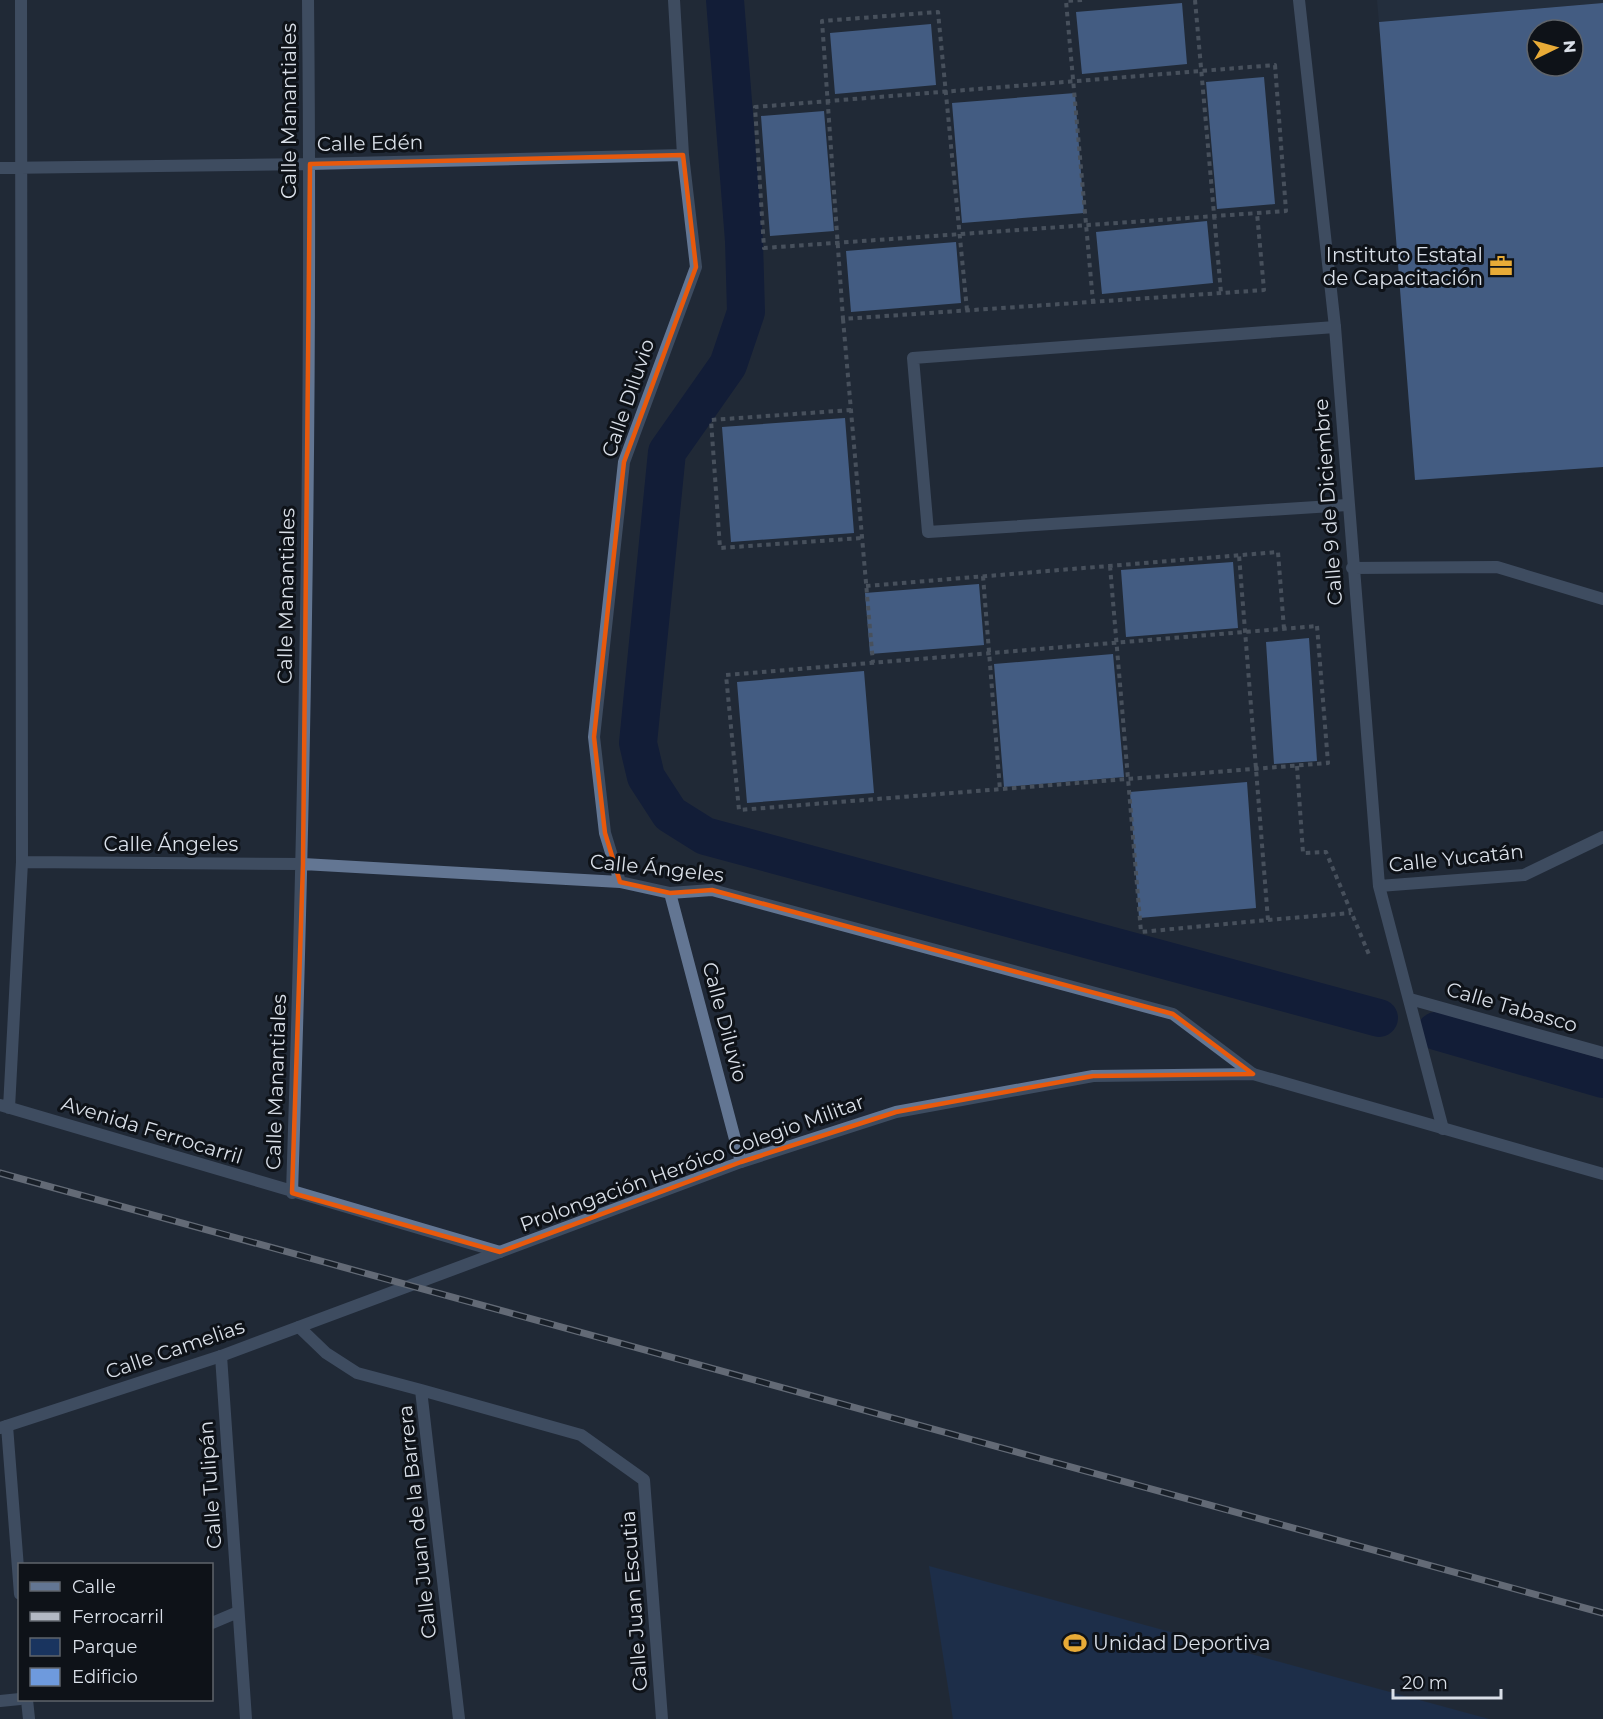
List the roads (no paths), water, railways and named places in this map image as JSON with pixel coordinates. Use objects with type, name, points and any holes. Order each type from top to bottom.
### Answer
[{"type":"street","points":[[5,1107],[22,862],[21,0]]},
{"type":"street","name":"Calle Manantiales","points":[[292,1193],[303,864],[310,164],[308,0]]},
{"type":"street","name":"Calle Diluvio","points":[[620,882],[605,833],[594,737],[624,462],[696,267],[683,155],[674,0]]},
{"type":"street","name":"Calle 9 de Diciembre","points":[[1299,0],[1335,327],[1347,505],[1379,886],[1443,1129]]},
{"type":"street","name":"Calle Edén","points":[[0,168],[310,164],[683,155]]},
{"type":"street","points":[[1335,327],[913,358],[928,532],[1347,505]]},
{"type":"street","points":[[1352,568],[1497,567],[1603,599]]},
{"type":"street","name":"Calle Yucatán","points":[[1379,886],[1524,875],[1603,837]]},
{"type":"street","name":"Calle Ángeles","points":[[22,862],[303,864],[620,882],[670,893],[712,890],[1173,1014],[1254,1074]]},
{"type":"street","name":"Calle Diluvio","points":[[670,893],[741,1162]]},
{"type":"street","name":"Calle Tabasco","points":[[1410,999],[1603,1053]]},
{"type":"street","name":"Prolongación Heróico Colegio Militar","points":[[362,1304],[741,1162],[896,1112],[1093,1076],[1254,1074],[1603,1174]]},
{"type":"street","name":"Avenida Ferrocarril","points":[[5,1107],[292,1193],[500,1252]]},
{"type":"street","name":"Calle Camelias","points":[[4,1427],[221,1356],[362,1304]]},
{"type":"street","name":"Calle Juan de la Barrera","points":[[299,1327],[326,1353],[357,1373],[421,1390],[459,1719]]},
{"type":"street","name":"Calle Tulipán","points":[[221,1356],[246,1719]]},
{"type":"street","name":"Calle Juan Escutia","points":[[421,1390],[581,1435],[644,1480],[662,1719]]},
{"type":"street","points":[[4,1427],[18,1573]]},
{"type":"street","points":[[213,1623],[238,1612]]},
{"type":"street","points":[[0,1701],[18,1699]]},
{"type":"street","points":[[27,1701],[29,1719]]},
{"type":"waterway","points":[[725,0],[744,241],[746,312],[728,365],[667,452],[638,743],[646,777],[670,814],[705,836],[1379,1018]]},
{"type":"waterway","points":[[1436,1031],[1603,1079]]},
{"type":"railway","points":[[0,1173],[1603,1613]]},
{"type":"place","name":"Instituto Estatal de Capacitación","points":[[1501,266]]},
{"type":"place","name":"Unidad Deportiva","points":[[1075,1643]]}]
